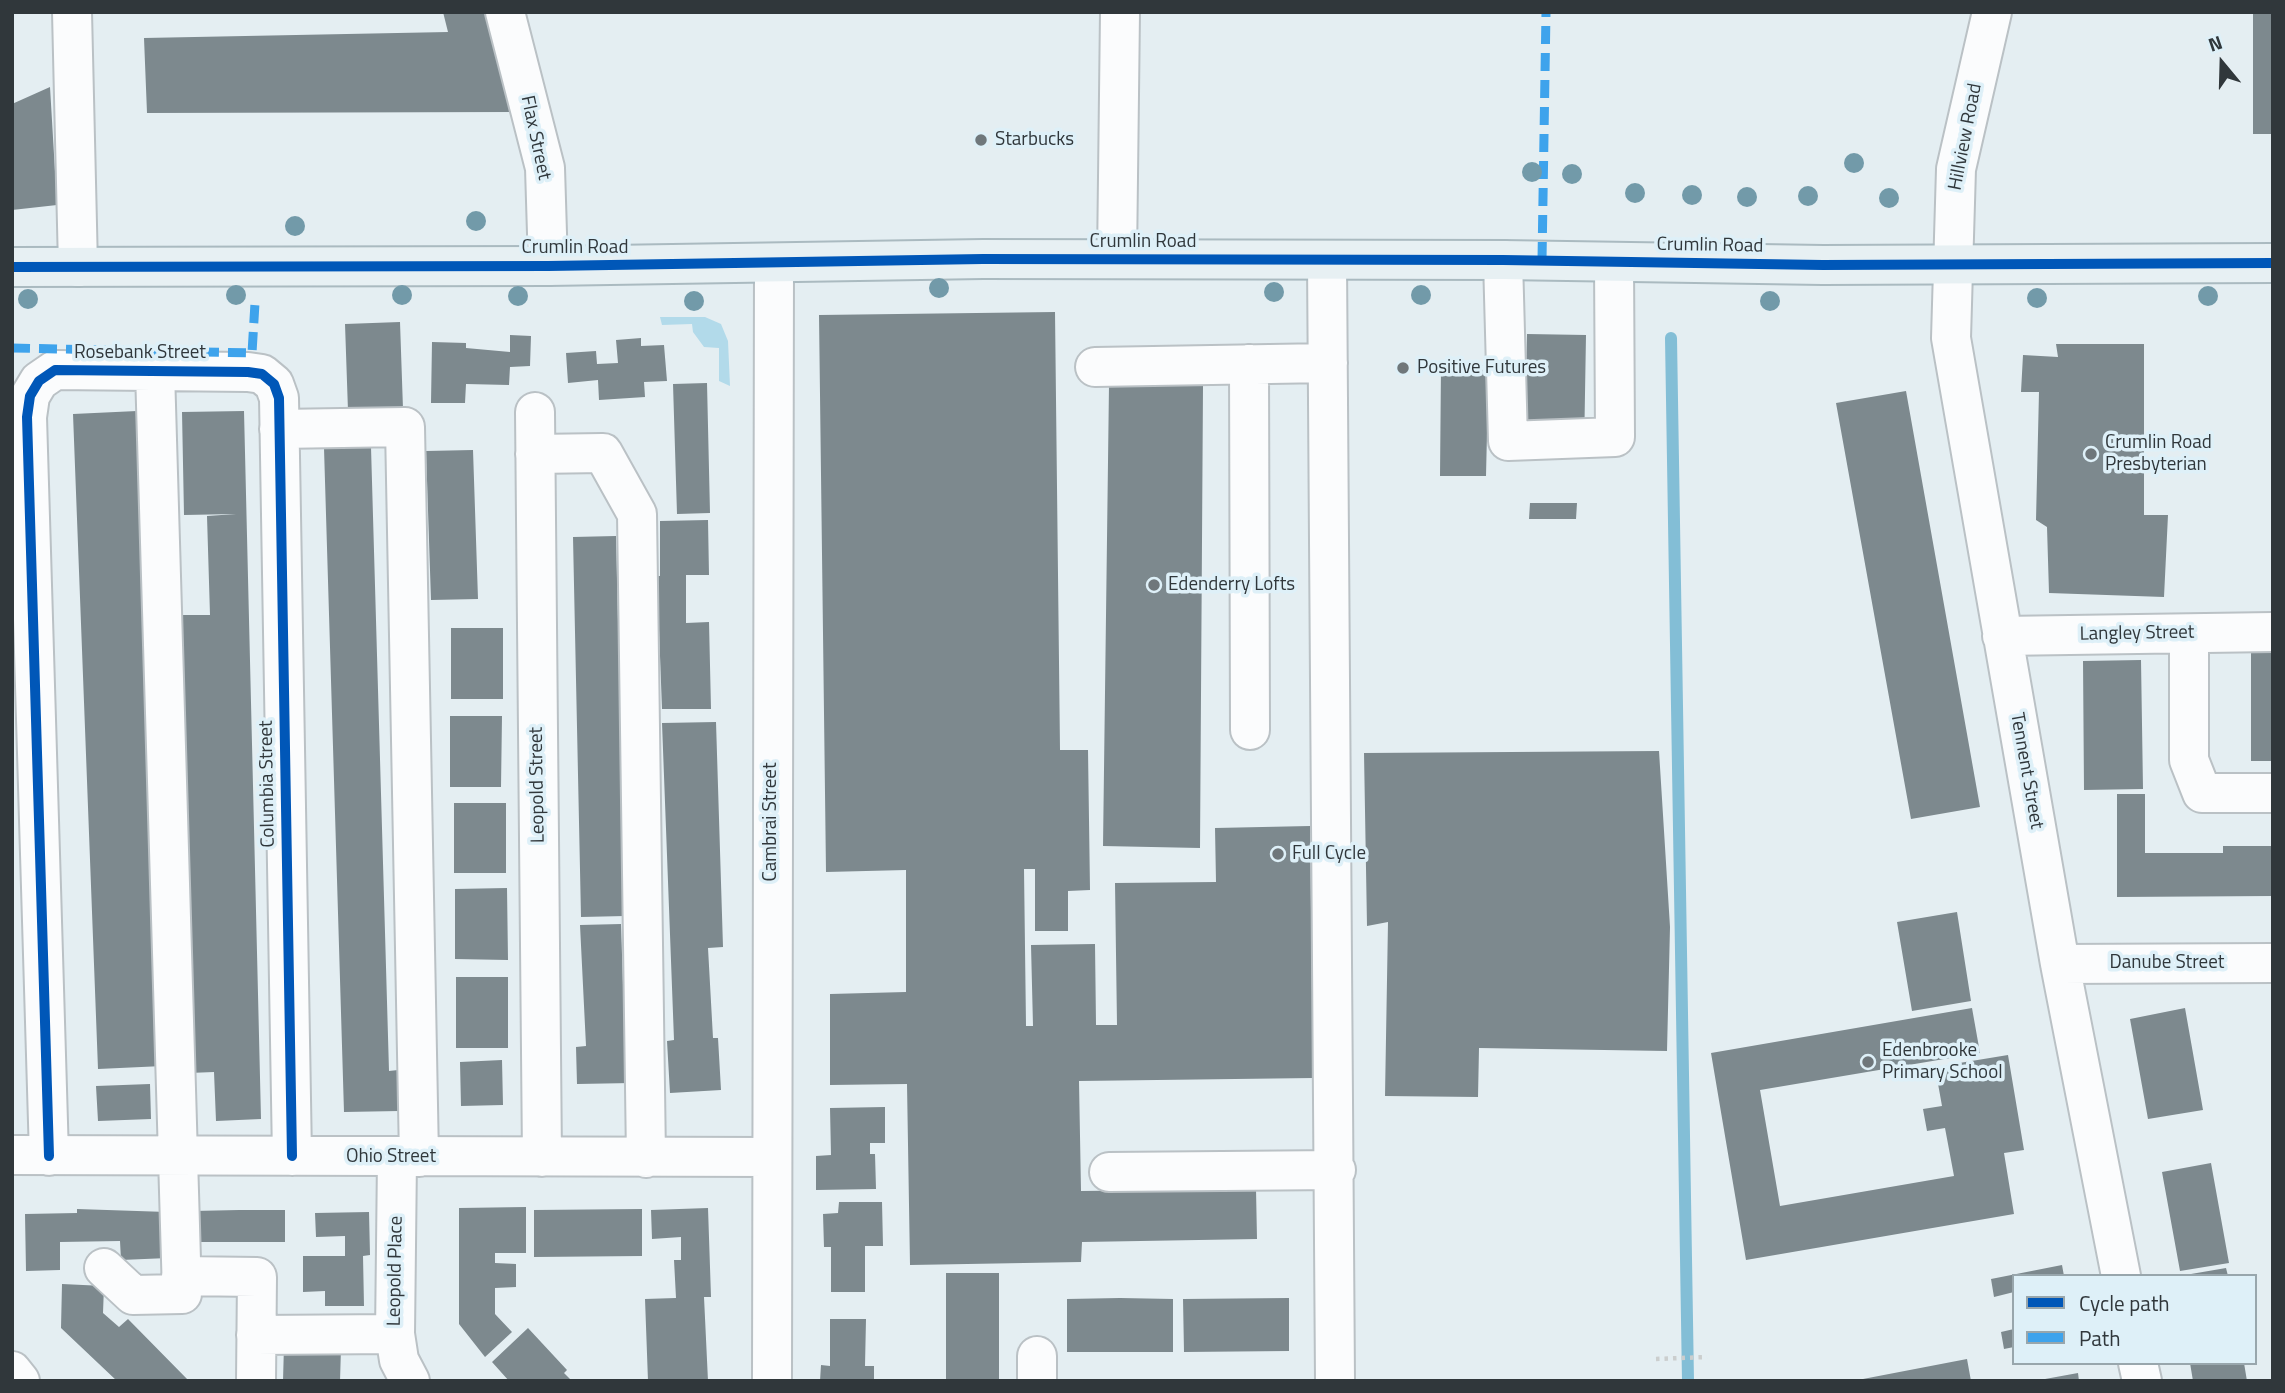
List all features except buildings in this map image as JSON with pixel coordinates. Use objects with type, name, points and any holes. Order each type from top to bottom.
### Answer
[{"type":"main road","name":"Crumlin Road","points":[[12,267],[548,267],[1117,259],[1952,264],[2273,263]]},
{"type":"street","points":[[72,12],[78,267]]},
{"type":"street","name":"Flax Street","points":[[505,12],[545,168],[548,267]]},
{"type":"street","points":[[1117,259],[1120,12]]},
{"type":"street","name":"Hillview Road","points":[[1952,264],[1956,169],[1992,12]]},
{"type":"street","points":[[1503,260],[1507,441],[1615,437],[1614,262]]},
{"type":"street","points":[[1327,261],[1336,1170],[1335,1381]]},
{"type":"street","name":"Cambrai Street","points":[[772,1381],[774,264]]},
{"type":"street","name":"Tennent Street","points":[[1952,264],[1951,338],[2060,964],[2121,1274]]},
{"type":"street","points":[[1095,367],[1328,363]]},
{"type":"street","points":[[1249,364],[1250,730]]},
{"type":"street","name":"Rosebank Street","points":[[31,1156],[27,416],[30,396],[39,381],[55,370],[262,374],[274,384],[279,420]]},
{"type":"street","points":[[104,1268],[133,1295],[182,1294],[155,371]]},
{"type":"street","name":"Leopold Street","points":[[535,412],[542,1157]]},
{"type":"street","name":"Columbia Street","points":[[279,420],[292,1156]]},
{"type":"street","name":"Leopold Place","points":[[279,420],[405,427],[408,1157],[395,1334],[399,1360],[410,1381]]},
{"type":"street","points":[[535,454],[603,453],[637,514],[646,1158]]},
{"type":"street","name":"Langley Street","points":[[2002,636],[2273,632]]},
{"type":"street","points":[[2189,634],[2189,760],[2202,793],[2273,793]]},
{"type":"street","name":"Danube Street","points":[[2060,964],[2273,963]]},
{"type":"street","name":"Ohio Street","points":[[31,1156],[771,1157]]},
{"type":"street","points":[[1109,1171],[1336,1170]]},
{"type":"street","points":[[181,1276],[257,1277],[256,1381]]},
{"type":"street","points":[[256,1335],[395,1334]]},
{"type":"street","points":[[12,1371],[20,1381]]},
{"type":"path","points":[[1659,1359],[1707,1357]]},
{"type":"shaded area","points":[[660,317],[705,317],[721,324],[728,341],[730,386],[719,381],[719,348],[704,347],[693,332],[692,324],[662,325]]},
{"type":"waterway","points":[[1671,338],[1688,1381]]},
{"type":"marked path","points":[[1542,260],[1546,12]]},
{"type":"marked path","points":[[12,348],[252,353],[255,303]]},
{"type":"cycle path","points":[[12,267],[548,266],[983,259],[1503,260],[1823,265],[2273,263]]},
{"type":"cycle path","points":[[49,1156],[27,417],[30,396],[39,381],[55,370],[248,372],[262,374],[274,384],[279,398],[292,1156]]},
{"type":"place","name":"Starbucks","points":[[981,140]]},
{"type":"place","name":"Positive Futures","points":[[1403,368]]},
{"type":"place","name":"Crumlin Road Presbyterian","points":[[2091,454]]},
{"type":"place","name":"Edenderry Lofts","points":[[1154,585]]},
{"type":"place","name":"Full Cycle","points":[[1278,854]]},
{"type":"place","name":"Edenbrooke Primary School","points":[[1868,1062]]}]
